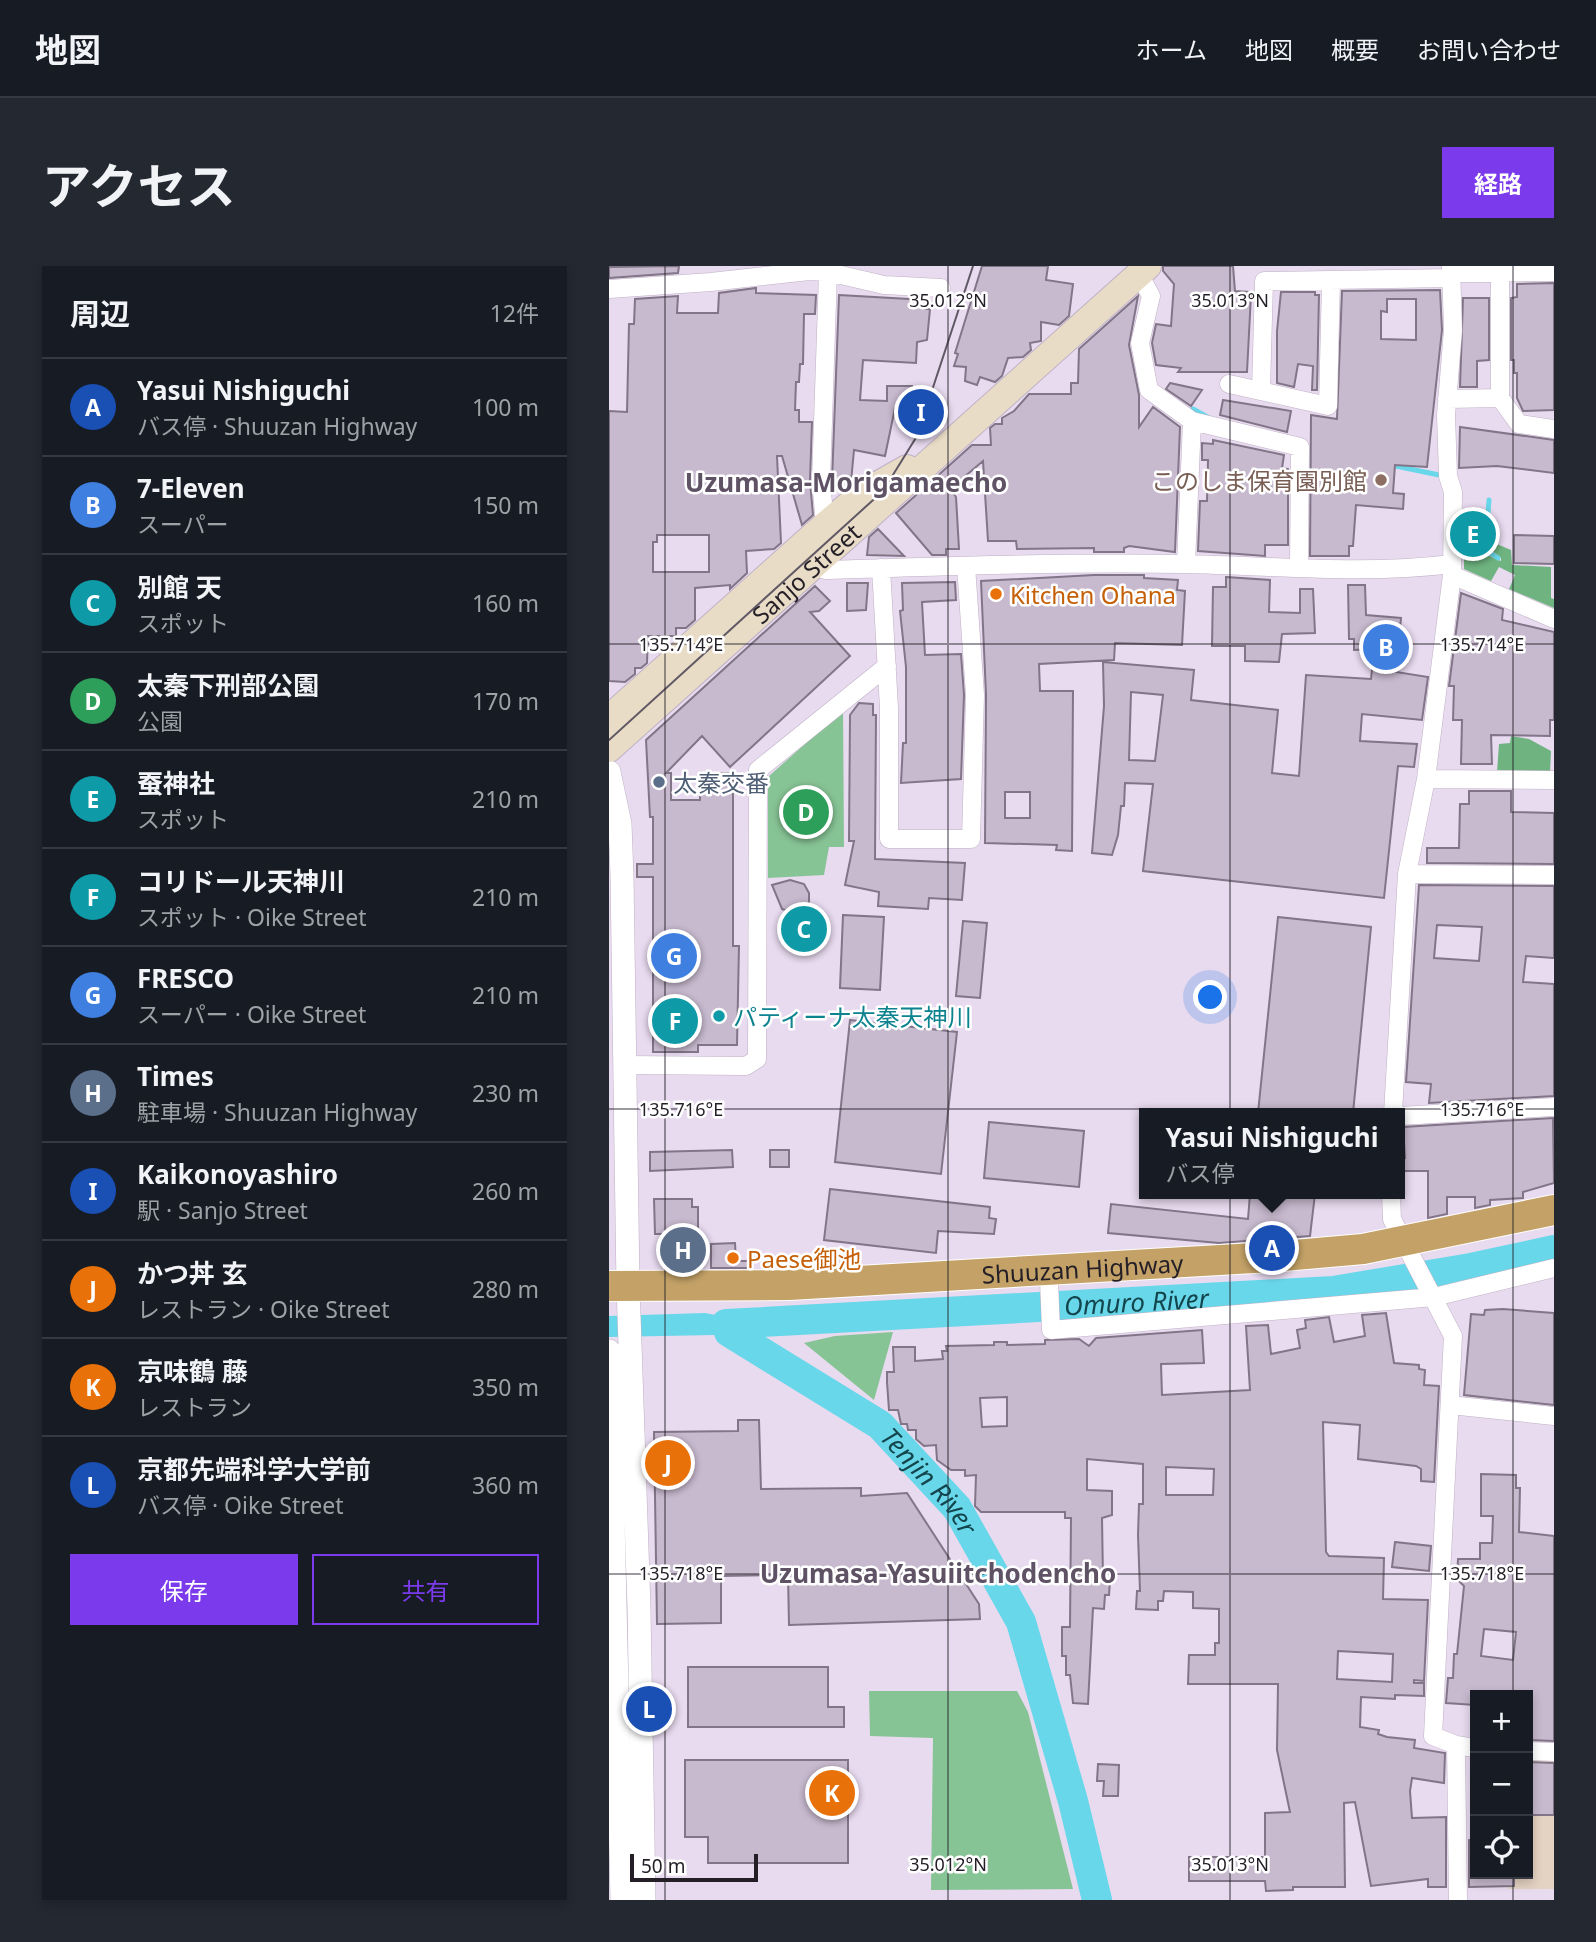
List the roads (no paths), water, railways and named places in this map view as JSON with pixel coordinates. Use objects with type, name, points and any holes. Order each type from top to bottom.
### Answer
[{"type":"highway","name":"Shuuzan Highway","points":[[620,1295],[1034,1273],[1363,1249],[1410,1252],[1554,1210]]},
{"type":"highway","name":"Shuuzan Highway","points":[[620,1295],[805,1296],[1049,1286],[1270,1271],[1363,1261],[1554,1223]]},
{"type":"main road","name":"Sanjo Street","points":[[609,749],[814,565],[831,534],[863,493],[939,451],[1143,270]]},
{"type":"main road","name":"Sanjo Street","points":[[609,718],[783,564],[831,534]]},
{"type":"street","points":[[609,289],[711,282],[810,269],[877,274],[941,288]]},
{"type":"street","points":[[1143,270],[1150,296],[1140,342],[1149,390],[1192,421],[1300,447],[1299,567]]},
{"type":"street","points":[[1500,271],[1500,398],[1519,424],[1554,429]]},
{"type":"street","points":[[828,272],[821,481],[831,534]]},
{"type":"street","points":[[1261,390],[1264,281],[1331,280],[1451,272],[1554,272]]},
{"type":"street","points":[[1392,1108],[1407,874],[1426,779],[1452,569],[1453,492],[1448,476],[1447,399],[1453,330],[1451,272]]},
{"type":"street","points":[[1229,384],[1328,406],[1331,280]]},
{"type":"street","points":[[1447,399],[1500,398]]},
{"type":"street","points":[[1186,564],[1192,421]]},
{"type":"street","points":[[783,564],[814,565],[826,570],[1186,564],[1452,569],[1554,619]]},
{"type":"street","points":[[881,568],[887,666],[889,839],[971,839],[975,695],[966,566]]},
{"type":"street","points":[[624,1065],[747,1066],[758,1059],[758,770],[887,666]]},
{"type":"street","points":[[609,772],[620,824],[624,1065],[619,1348],[622,1900]]},
{"type":"street","points":[[1426,779],[1554,780]]},
{"type":"street","points":[[1407,874],[1554,875]]},
{"type":"street","points":[[1405,1116],[1554,1107]]},
{"type":"street","points":[[1391,1199],[1392,1219],[1453,1336],[1433,1736],[1470,1747]]},
{"type":"street","points":[[1049,1286],[1051,1330],[1432,1293],[1554,1268]]},
{"type":"street","points":[[619,1348],[639,1608],[644,1900]]},
{"type":"street","points":[[1450,1405],[1554,1416]]},
{"type":"street","points":[[1456,1745],[1458,1900]]},
{"type":"street","points":[[1533,1751],[1554,1752]]},
{"type":"water","points":[[762,1312],[767,1316],[768,1330],[765,1340],[769,1343],[762,1359],[753,1355],[751,1359],[729,1349],[731,1342],[715,1335],[609,1337],[609,1316],[705,1313],[726,1317],[728,1313]]},
{"type":"waterway","points":[[1193,409],[1209,418]]},
{"type":"waterway","points":[[1391,465],[1439,475]]},
{"type":"waterway","points":[[1488,513],[1489,500]]},
{"type":"waterway","points":[[1488,523],[1487,551],[1498,558]]},
{"type":"waterway","points":[[1475,551],[1487,551]]},
{"type":"waterway","name":"Omuro River","points":[[726,1324],[1333,1291],[1471,1268],[1554,1250]]},
{"type":"waterway","name":"Tenjin River","points":[[729,1332],[880,1425],[957,1508],[1021,1622],[1073,1801],[1097,1900]]},
{"type":"tram line","points":[[609,740],[883,491],[917,436],[973,266]]},
{"type":"place","name":"Kaikonoyashiro","points":[[921,412]]},
{"type":"place","name":"このしま保育園別館","points":[[1381,480]]},
{"type":"place","name":"蚕神社","points":[[1473,534]]},
{"type":"place","name":"Kitchen Ohana","points":[[996,594]]},
{"type":"place","name":"7-Eleven","points":[[1386,647]]},
{"type":"place","name":"太秦交番","points":[[659,782]]},
{"type":"place","name":"太秦下刑部公園","points":[[806,812]]},
{"type":"place","name":"別館 天","points":[[804,929]]},
{"type":"place","name":"FRESCO","points":[[674,956]]},
{"type":"place","name":"パティーナ太秦天神川","points":[[719,1016]]},
{"type":"place","name":"コリドール天神川","points":[[675,1021]]},
{"type":"place","name":"Yasui Nishiguchi","points":[[1272,1248]]},
{"type":"place","name":"Times","points":[[683,1250]]},
{"type":"place","name":"Paese御池","points":[[733,1258]]},
{"type":"place","name":"かつ丼 玄","points":[[668,1463]]},
{"type":"place","name":"京都先端科学大学前","points":[[649,1709]]},
{"type":"place","name":"京味鶴 藤","points":[[832,1793]]},
{"type":"district","name":"Uzumasa-Morigamaecho","points":[[846,482]]},
{"type":"district","name":"Uzumasa-Yasuiitchodencho","points":[[938,1573]]}]
